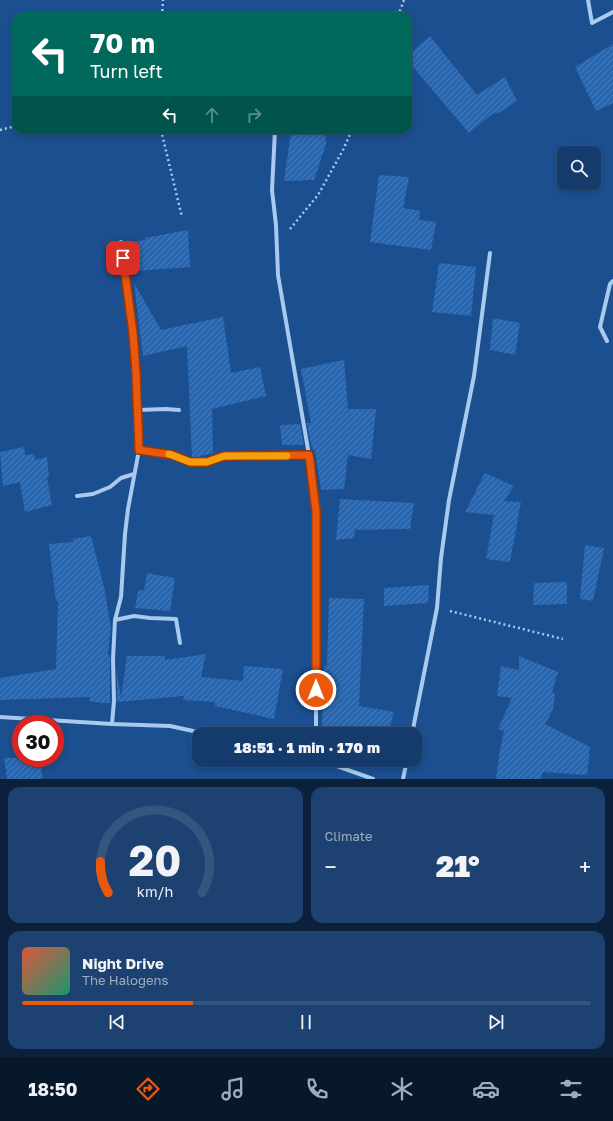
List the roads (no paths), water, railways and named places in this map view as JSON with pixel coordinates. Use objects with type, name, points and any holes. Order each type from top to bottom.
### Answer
[{"type":"street","points":[[588,0],[592,23],[613,12]]},
{"type":"street","points":[[275,134],[272,190],[276,225],[279,282],[309,455],[316,511],[316,727]]},
{"type":"street","points":[[112,724],[114,700],[113,659],[115,620],[121,597],[125,534],[139,450],[132,320],[121,242]]},
{"type":"street","points":[[413,727],[438,608],[441,558],[449,500],[474,376],[490,253]]},
{"type":"street","points":[[607,341],[600,327],[610,284],[613,282]]},
{"type":"street","points":[[137,410],[179,410]]},
{"type":"street","points":[[139,450],[173,455],[190,462],[207,462],[224,456],[309,455]]},
{"type":"street","points":[[77,496],[93,494],[110,487],[121,478],[134,474]]},
{"type":"street","points":[[115,620],[134,616],[176,619],[180,643]]},
{"type":"street","points":[[0,716],[112,724],[170,726],[192,731]]},
{"type":"street","points":[[340,767],[373,779]]},
{"type":"street","points":[[403,779],[406,767]]}]
